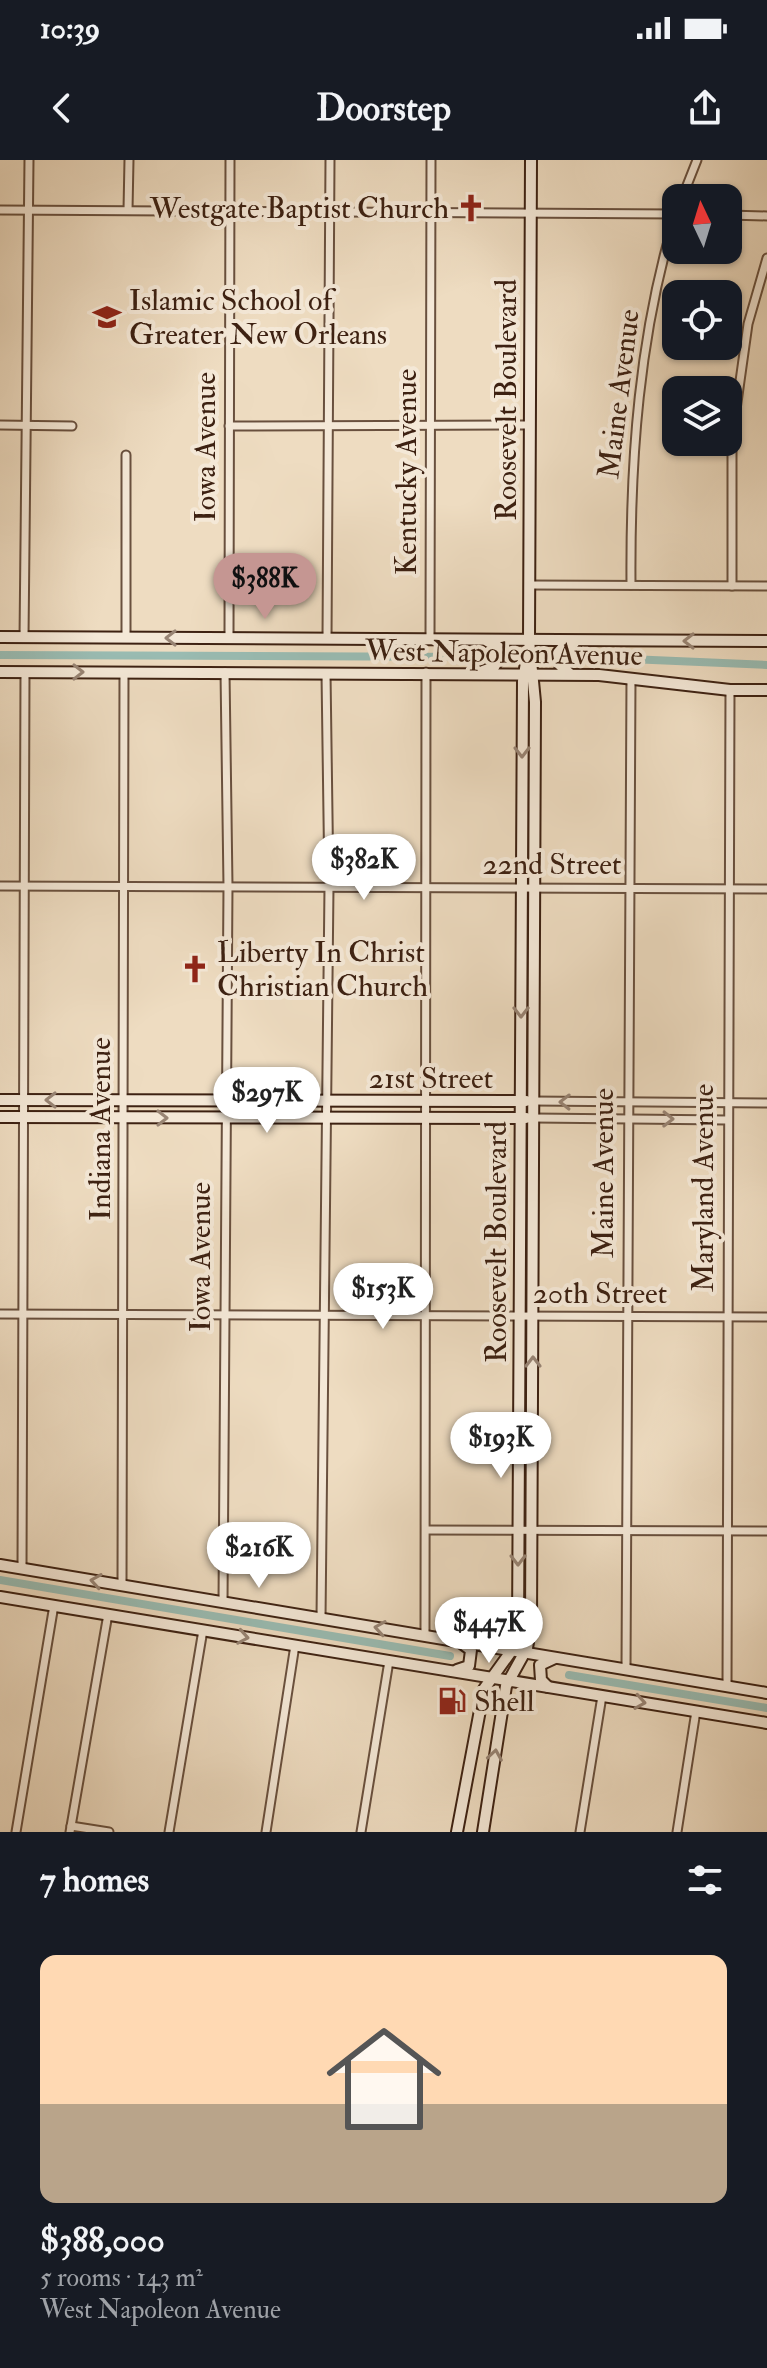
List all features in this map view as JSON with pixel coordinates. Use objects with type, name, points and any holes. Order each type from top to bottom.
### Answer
[{"type":"street","points":[[24,638],[29,160]]},
{"type":"street","points":[[128,210],[129,160]]},
{"type":"street","name":"Iowa Avenue","points":[[229,638],[230,160]]},
{"type":"street","points":[[327,639],[330,160]]},
{"type":"street","name":"Kentucky Avenue","points":[[430,640],[431,160]]},
{"type":"street","name":"Roosevelt Boulevard","points":[[483,1832],[508,1681],[526,1652],[531,1631],[534,888],[529,674],[531,160]]},
{"type":"street","points":[[688,184],[697,160]]},
{"type":"street","points":[[0,210],[662,214]]},
{"type":"street","points":[[742,215],[767,216]]},
{"type":"street","points":[[732,586],[732,438],[748,324],[767,258]]},
{"type":"street","name":"Maine Avenue","points":[[631,585],[635,418],[663,264]]},
{"type":"street","points":[[0,425],[72,426]]},
{"type":"street","points":[[229,426],[530,425]]},
{"type":"street","points":[[126,455],[126,638]]},
{"type":"street","points":[[530,585],[767,586]]},
{"type":"street","name":"West Napoleon Avenue","points":[[3,639],[767,641]]},
{"type":"street","points":[[473,673],[494,667],[499,658],[494,645],[485,640]]},
{"type":"street","points":[[570,674],[560,665],[558,653],[564,646],[584,640]]},
{"type":"street","name":"West Napoleon Avenue","points":[[0,672],[570,674],[730,690],[767,690]]},
{"type":"street","points":[[22,1569],[26,1118],[25,672]]},
{"type":"street","name":"Indiana Avenue","points":[[122,1585],[124,672]]},
{"type":"street","name":"Iowa Avenue","points":[[223,1602],[228,886],[225,672]]},
{"type":"street","points":[[425,1635],[426,672]]},
{"type":"street","points":[[321,1618],[329,887],[326,673]]},
{"type":"street","name":"Roosevelt Boulevard","points":[[457,1832],[482,1696],[490,1678],[512,1650],[518,1632],[521,888],[529,674]]},
{"type":"street","name":"Maine Avenue","points":[[626,1669],[631,678]]},
{"type":"street","name":"Maryland Avenue","points":[[727,1686],[730,690]]},
{"type":"street","name":"22nd Street","points":[[0,886],[767,889]]},
{"type":"street","name":"21st Street","points":[[0,1100],[767,1103]]},
{"type":"street","name":"21st Street","points":[[0,1117],[727,1120]]},
{"type":"street","name":"20th Street","points":[[0,1314],[767,1317]]},
{"type":"street","points":[[426,1530],[767,1531]]},
{"type":"street","points":[[0,1565],[767,1693]]},
{"type":"street","points":[[0,1597],[767,1723]]},
{"type":"street","points":[[16,1832],[54,1605]]},
{"type":"street","points":[[108,1614],[70,1829],[109,1832]]},
{"type":"street","points":[[169,1832],[203,1630]]},
{"type":"street","points":[[447,1671],[463,1669],[472,1662],[471,1650],[457,1640]]},
{"type":"street","points":[[266,1832],[295,1645]]},
{"type":"street","points":[[548,1687],[541,1680],[540,1665],[557,1657]]},
{"type":"street","points":[[361,1832],[389,1661]]},
{"type":"street","points":[[580,1832],[602,1696]]},
{"type":"street","points":[[677,1832],[696,1711]]},
{"type":"waterway","points":[[0,655],[478,657]]},
{"type":"waterway","points":[[582,657],[767,665]]},
{"type":"waterway","points":[[0,1580],[450,1656]]},
{"type":"waterway","points":[[569,1675],[767,1708]]},
{"type":"place","name":"Westgate Baptist Church","points":[[471,208]]},
{"type":"place","name":"Islamic School of Greater New Orleans","points":[[107,317]]},
{"type":"place","name":"Liberty In Christ Christian Church","points":[[195,969]]},
{"type":"place","name":"Shell","points":[[452,1701]]}]
